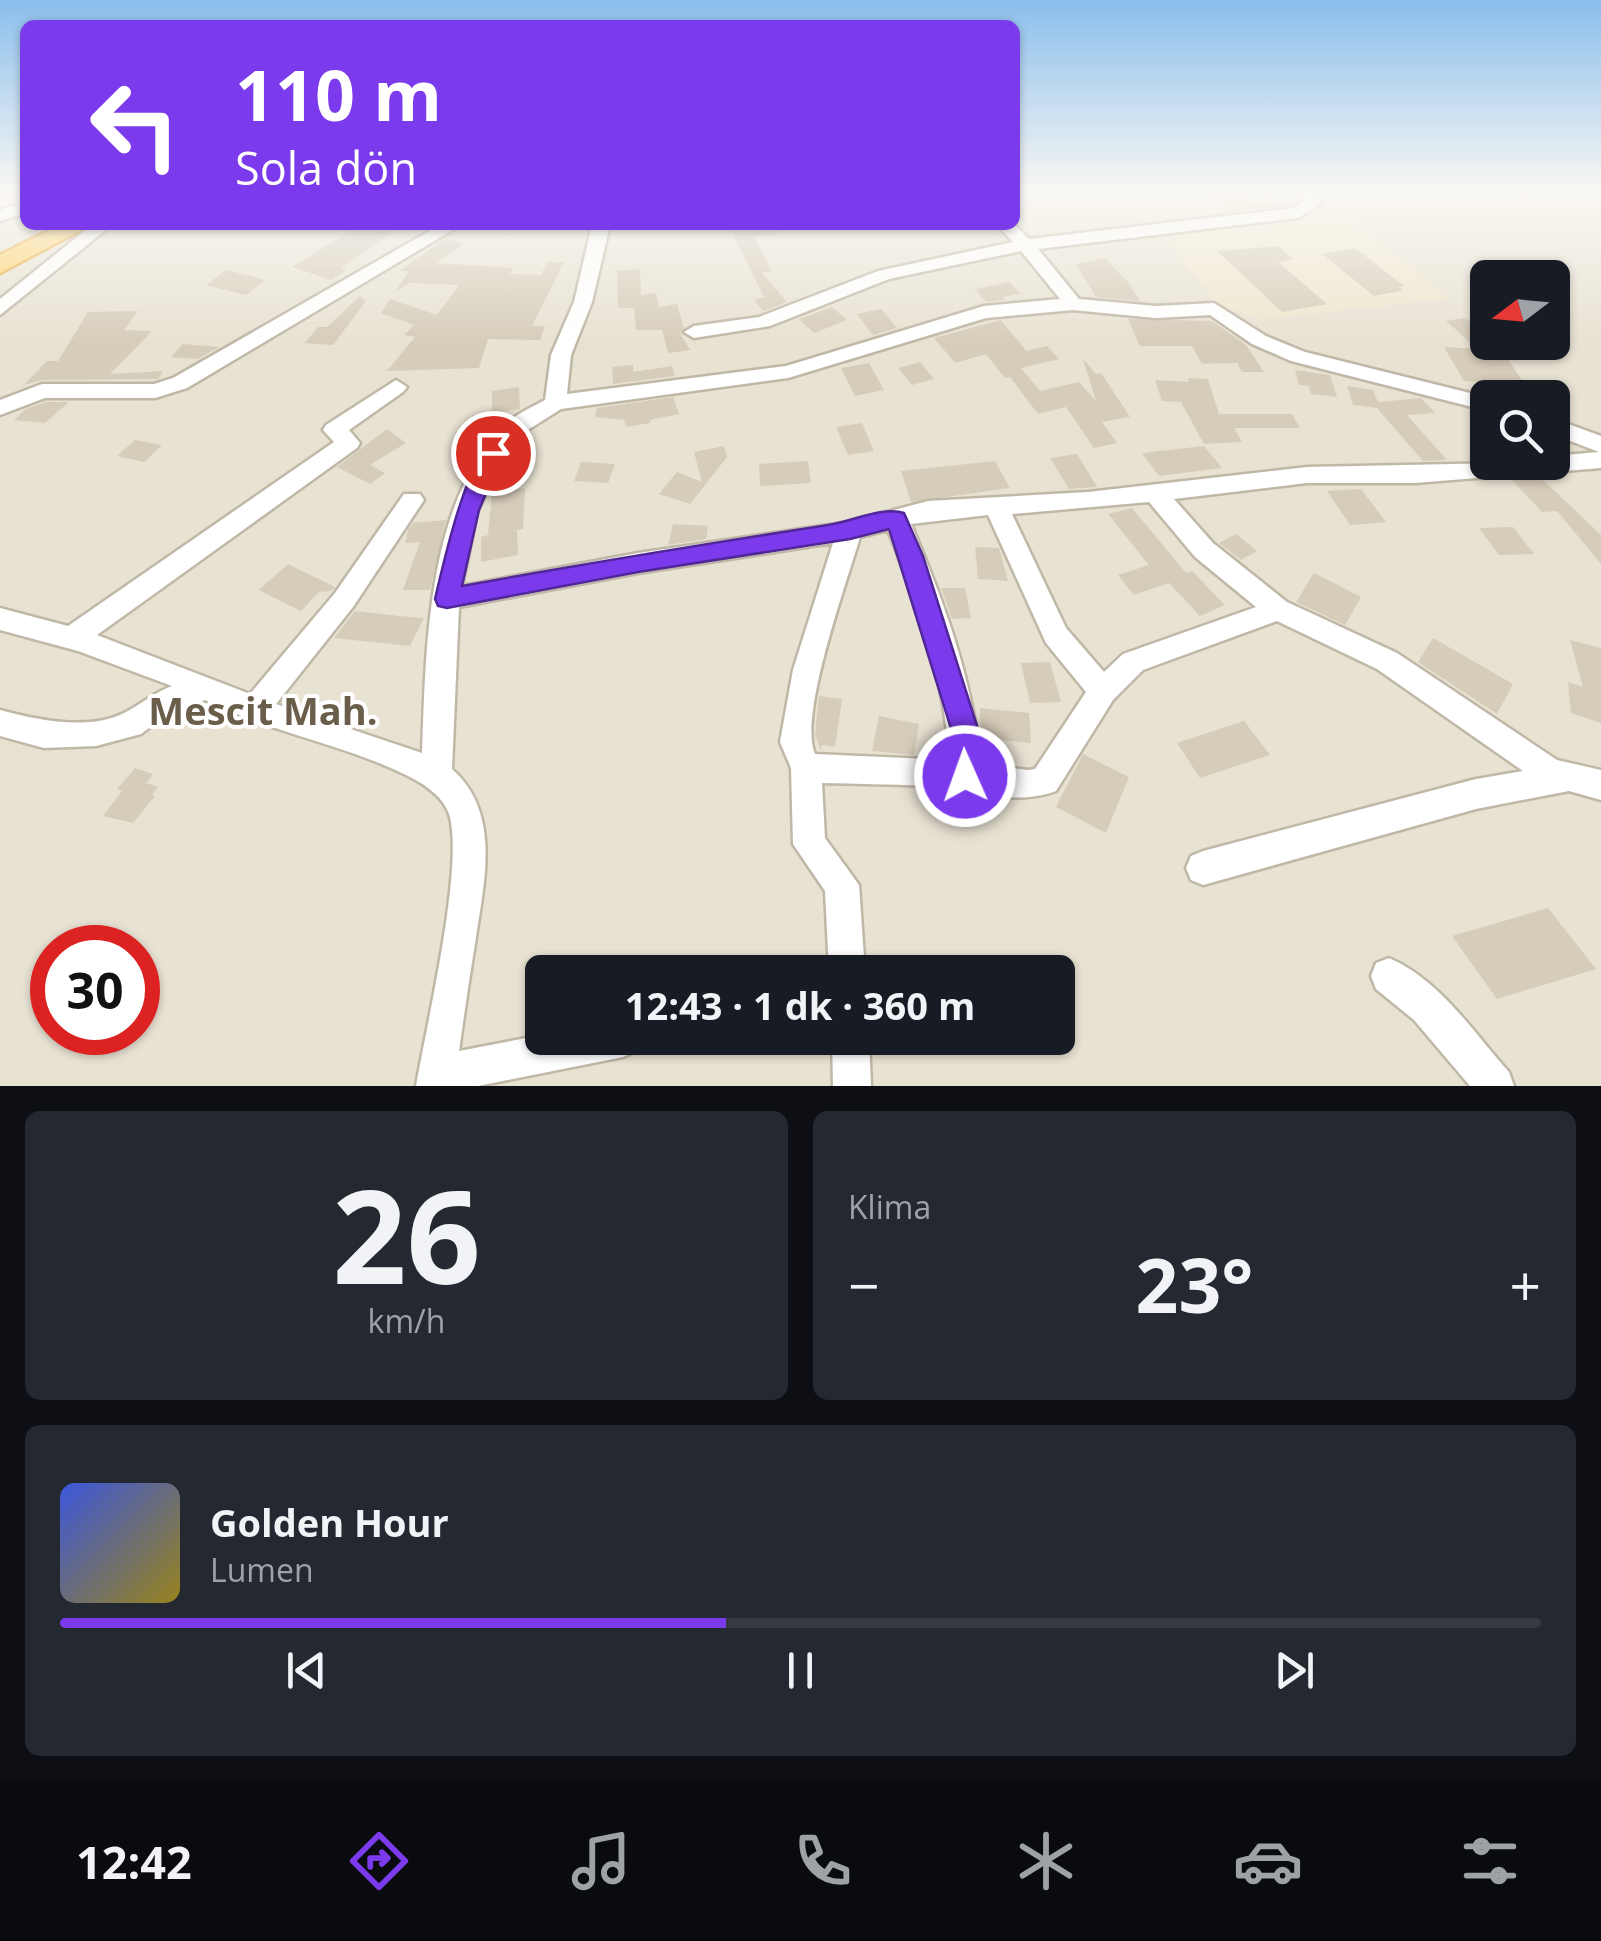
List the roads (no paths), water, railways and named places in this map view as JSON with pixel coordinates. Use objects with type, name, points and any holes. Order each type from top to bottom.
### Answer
[{"type":"highway","points":[[0,255],[29,241]]},
{"type":"highway","points":[[0,264],[47,241]]},
{"type":"street","points":[[0,309],[85,241]]},
{"type":"street","points":[[0,408],[42,391],[123,393],[154,391],[180,383],[425,241]]},
{"type":"street","points":[[555,403],[561,355],[602,241]]},
{"type":"street","points":[[1021,241],[1073,304]]},
{"type":"street","points":[[694,332],[763,322],[884,275],[1062,241]]},
{"type":"street","points":[[437,775],[447,599],[468,510],[505,434],[522,419],[555,403],[788,372],[984,312],[1073,304],[1156,312],[1214,309],[1259,340],[1298,357],[1470,400]]},
{"type":"street","points":[[74,636],[349,443],[334,430],[396,387]]},
{"type":"street","points":[[1570,432],[1601,445]]},
{"type":"street","points":[[447,599],[638,563],[850,530],[928,510],[1156,494],[1307,476],[1415,475],[1601,460]]},
{"type":"street","points":[[1156,494],[1204,550],[1278,610],[1388,660],[1550,772],[1586,781]]},
{"type":"street","points":[[254,710],[344,600],[412,500]]},
{"type":"street","points":[[994,504],[1056,635],[1103,691]]},
{"type":"street","points":[[896,518],[912,556],[965,732],[965,776]]},
{"type":"street","points":[[846,955],[842,885],[809,844],[806,768],[795,742],[807,670],[850,530]]},
{"type":"street","points":[[806,768],[965,776],[1028,785],[1045,781],[1103,691],[1133,662],[1278,610]]},
{"type":"street","points":[[0,619],[74,636],[206,687],[254,710],[437,775],[461,804],[470,830],[470,861],[436,1080],[547,1055]]},
{"type":"street","points":[[0,722],[44,734],[96,733],[131,725],[160,704],[206,687]]},
{"type":"street","points":[[1203,868],[1476,794],[1586,781]]},
{"type":"street","points":[[1389,976],[1427,1007],[1495,1086]]},
{"type":"street","points":[[851,1055],[852,1086]]},
{"type":"district","name":"Mescit Mah.","points":[[263,712]]}]
